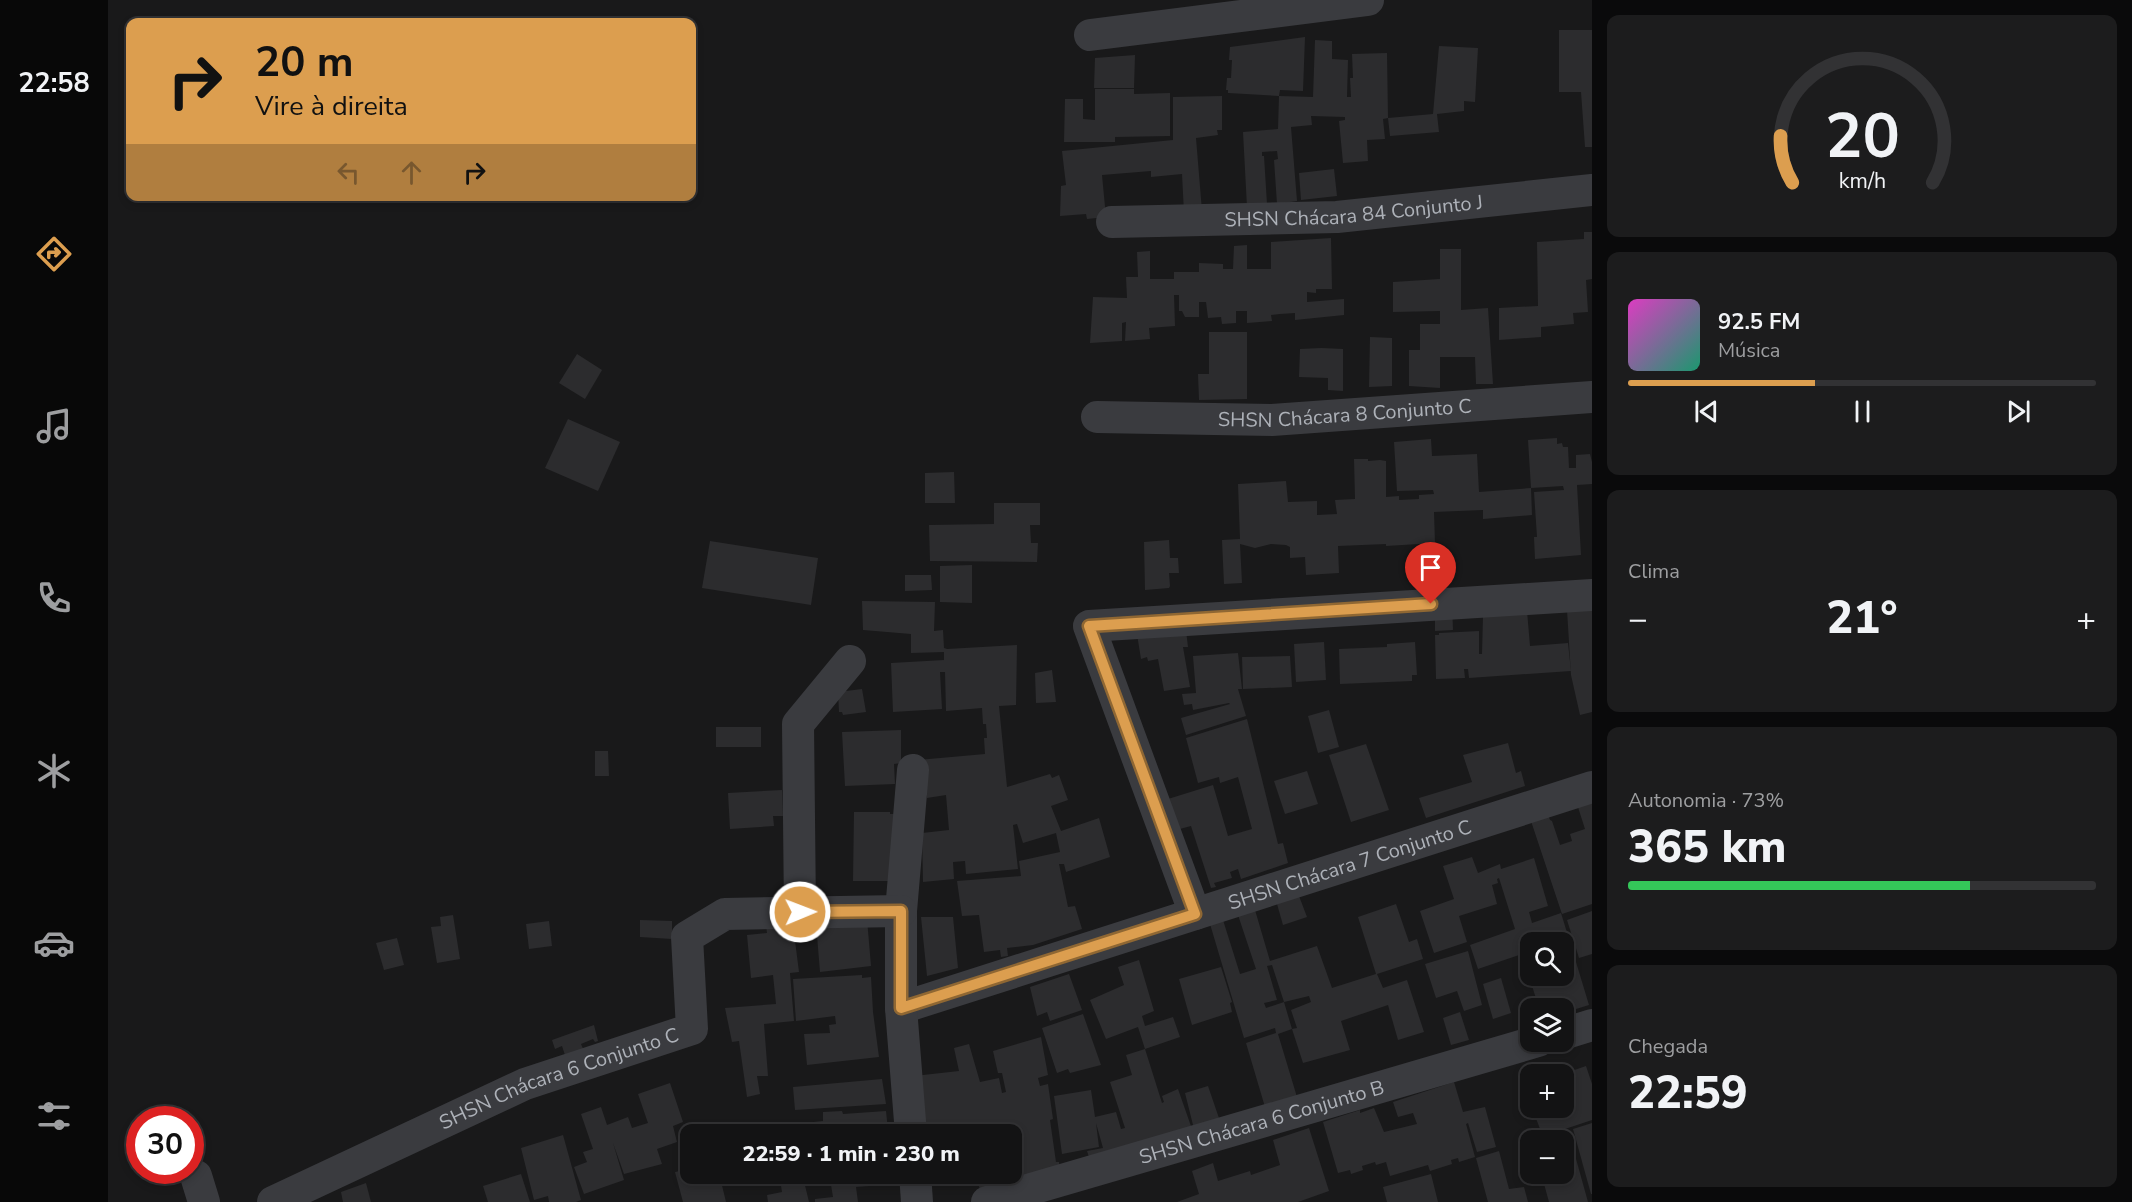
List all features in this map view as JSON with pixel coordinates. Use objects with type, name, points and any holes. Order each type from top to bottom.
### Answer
[{"type":"street","points":[[1090,35],[1368,0]]},
{"type":"street","name":"SHSN Chácara 84 Conjunto J","points":[[1113,222],[1337,217],[1592,190]]},
{"type":"street","name":"SHSN Chácara 8 Conjunto C","points":[[1097,417],[1272,420],[1592,397]]},
{"type":"street","points":[[1195,914],[1089,626],[1592,595]]},
{"type":"street","points":[[800,912],[798,724],[850,661]]},
{"type":"street","points":[[910,1124],[901,1008],[901,911],[913,770]]},
{"type":"street","name":"SHSN Chácara 7 Conjunto C","points":[[901,1008],[1592,787]]},
{"type":"street","name":"SHSN Chácara 6 Conjunto C","points":[[273,1202],[525,1084],[692,1029],[687,937],[724,914],[901,911]]},
{"type":"street","points":[[1574,1031],[1592,1025]]},
{"type":"street","name":"SHSN Chácara 6 Conjunto B","points":[[987,1202],[1520,1046]]},
{"type":"street","points":[[916,1184],[917,1202]]},
{"type":"building","points":[[1559,30],[1592,30],[1592,147],[1585,147],[1581,92],[1559,92]]},
{"type":"building","points":[[1305,37],[1303,91],[1280,90],[1279,96],[1228,93],[1227,78],[1231,78],[1232,60],[1229,60],[1230,47]]},
{"type":"building","points":[[1315,40],[1332,41],[1332,59],[1348,60],[1347,97],[1351,97],[1352,54],[1387,53],[1388,118],[1383,119],[1385,139],[1367,140],[1368,161],[1343,163],[1339,121],[1345,120],[1345,117],[1311,116],[1312,125],[1291,127],[1297,201],[1277,204],[1274,160],[1278,159],[1277,151],[1262,152],[1267,204],[1247,207],[1243,132],[1278,129],[1279,96],[1313,97]]},
{"type":"building","points":[[1439,46],[1478,48],[1475,102],[1464,101],[1464,111],[1437,114],[1439,132],[1390,136],[1388,118],[1433,114]]},
{"type":"building","points":[[1135,55],[1134,88],[1094,88],[1095,58]]},
{"type":"building","points":[[1095,89],[1134,89],[1134,94],[1170,93],[1170,136],[1115,137],[1115,142],[1064,142],[1065,99],[1083,99],[1083,119],[1095,120]]},
{"type":"building","points":[[1222,96],[1222,130],[1217,130],[1218,135],[1196,138],[1202,211],[1184,213],[1182,174],[1151,177],[1151,171],[1102,175],[1106,217],[1087,219],[1086,214],[1060,216],[1061,186],[1066,185],[1062,151],[1173,140],[1173,97]]},
{"type":"building","points":[[1334,169],[1337,196],[1301,200],[1299,173]]},
{"type":"building","points":[[1584,232],[1592,232],[1592,279],[1586,280],[1588,312],[1573,313],[1574,324],[1541,327],[1541,337],[1499,340],[1499,308],[1538,306],[1537,242],[1584,239]]},
{"type":"building","points":[[1331,238],[1332,289],[1316,289],[1316,293],[1307,292],[1307,302],[1344,299],[1344,315],[1295,320],[1295,313],[1280,314],[1271,315],[1272,321],[1247,323],[1247,311],[1236,311],[1236,323],[1222,324],[1221,317],[1208,318],[1206,302],[1199,302],[1199,317],[1185,317],[1182,311],[1179,311],[1179,295],[1174,295],[1175,326],[1149,328],[1150,339],[1125,341],[1126,322],[1122,323],[1122,341],[1090,343],[1093,297],[1127,298],[1126,277],[1138,277],[1137,252],[1150,251],[1150,279],[1174,279],[1174,272],[1199,272],[1199,263],[1223,264],[1223,269],[1233,269],[1234,246],[1247,245],[1247,269],[1271,269],[1271,242]]},
{"type":"building","points":[[1440,249],[1461,249],[1461,310],[1488,308],[1493,384],[1476,384],[1475,357],[1440,357],[1440,388],[1409,386],[1409,350],[1420,350],[1420,324],[1440,324],[1440,311],[1393,312],[1393,282],[1440,279]]},
{"type":"building","points":[[1209,332],[1247,332],[1247,399],[1199,400],[1198,374],[1209,374]]},
{"type":"building","points":[[1370,337],[1392,338],[1392,386],[1369,387]]},
{"type":"building","points":[[1300,349],[1343,349],[1343,391],[1328,390],[1328,378],[1299,377]]},
{"type":"building","points":[[577,354],[602,370],[585,399],[559,383]]},
{"type":"building","points":[[568,419],[620,442],[598,491],[545,468]]},
{"type":"building","points":[[1557,438],[1557,444],[1562,443],[1563,447],[1568,447],[1569,468],[1576,468],[1576,455],[1590,454],[1592,462],[1592,484],[1577,485],[1581,555],[1535,559],[1534,537],[1537,537],[1534,492],[1564,490],[1563,486],[1531,488],[1528,440]]},
{"type":"building","points":[[1431,439],[1432,456],[1477,454],[1479,492],[1531,488],[1532,515],[1483,519],[1483,510],[1434,512],[1435,543],[1338,546],[1339,573],[1306,575],[1305,557],[1290,558],[1290,547],[1286,545],[1271,544],[1255,548],[1240,544],[1242,583],[1224,584],[1222,540],[1240,539],[1238,484],[1286,481],[1288,502],[1317,501],[1317,515],[1337,514],[1335,500],[1355,499],[1354,459],[1368,459],[1368,461],[1386,461],[1386,497],[1399,496],[1399,500],[1419,499],[1419,495],[1434,494],[1433,490],[1397,491],[1394,442]]},
{"type":"building","points":[[954,472],[955,503],[925,503],[925,473]]},
{"type":"building","points":[[994,503],[1040,503],[1040,525],[1030,525],[1031,543],[1038,543],[1037,562],[930,561],[929,525],[994,524]]},
{"type":"building","points":[[1169,540],[1170,558],[1178,558],[1179,573],[1169,573],[1169,588],[1145,590],[1144,542]]},
{"type":"building","points":[[710,541],[818,558],[811,605],[702,588]]},
{"type":"building","points":[[972,565],[972,603],[940,602],[940,566]]},
{"type":"building","points":[[905,575],[931,575],[932,590],[905,591]]},
{"type":"building","points":[[1526,599],[1530,646],[1568,643],[1571,671],[1469,678],[1468,669],[1464,669],[1465,678],[1436,679],[1435,635],[1479,631],[1479,654],[1482,654],[1483,616]]},
{"type":"building","points":[[862,601],[935,602],[934,631],[943,630],[944,648],[947,649],[1017,645],[1016,705],[999,706],[1007,787],[1050,774],[1052,778],[1059,775],[1068,800],[1051,806],[1061,831],[1099,818],[1110,857],[1066,872],[1064,864],[1059,864],[1068,907],[1075,906],[1082,929],[1033,945],[1007,948],[1008,956],[1001,957],[1000,950],[984,952],[979,915],[962,916],[957,881],[1021,876],[1019,861],[1060,852],[1056,833],[1023,843],[1017,824],[1013,825],[1018,869],[966,874],[965,861],[953,862],[954,879],[923,882],[922,833],[949,830],[946,795],[927,798],[926,784],[918,760],[985,754],[986,724],[983,724],[982,708],[946,711],[945,672],[940,672],[942,709],[893,712],[891,663],[944,660],[944,652],[911,653],[911,634],[863,630]]},
{"type":"building","points":[[1452,605],[1453,630],[1435,631],[1435,606]]},
{"type":"building","points":[[1567,610],[1592,610],[1592,712],[1580,715],[1571,675]]},
{"type":"building","points":[[1185,622],[1188,647],[1183,647],[1190,687],[1164,691],[1158,659],[1148,661],[1147,657],[1141,659],[1137,634]]},
{"type":"building","points":[[1324,642],[1326,680],[1296,682],[1294,644]]},
{"type":"building","points":[[1415,642],[1417,675],[1412,675],[1412,681],[1340,684],[1339,649],[1387,647],[1387,644]]},
{"type":"building","points":[[1238,653],[1242,689],[1238,689],[1246,716],[1186,735],[1181,718],[1230,704],[1193,710],[1192,704],[1184,705],[1182,694],[1196,693],[1193,656]]},
{"type":"building","points":[[1290,656],[1292,687],[1243,689],[1242,657]]},
{"type":"building","points":[[1052,670],[1056,702],[1036,703],[1035,673]]},
{"type":"building","points":[[862,689],[866,712],[843,715],[839,712],[838,692]]},
{"type":"building","points":[[1329,710],[1339,747],[1318,753],[1308,716]]},
{"type":"building","points":[[1247,719],[1278,844],[1283,843],[1288,863],[1241,879],[1238,869],[1230,872],[1232,878],[1214,883],[1216,887],[1211,888],[1191,826],[1176,830],[1168,799],[1213,785],[1228,836],[1252,829],[1238,777],[1220,783],[1219,777],[1198,783],[1186,738]]},
{"type":"building","points":[[716,727],[761,727],[761,747],[716,747]]},
{"type":"building","points":[[901,730],[901,763],[894,764],[895,784],[845,786],[842,732]]},
{"type":"building","points":[[1508,743],[1516,773],[1521,771],[1525,786],[1426,818],[1419,798],[1472,782],[1463,755]]},
{"type":"building","points":[[1366,744],[1389,810],[1351,822],[1329,755]]},
{"type":"building","points":[[595,751],[608,751],[609,776],[595,776]]},
{"type":"building","points":[[1307,771],[1318,804],[1285,814],[1274,781]]},
{"type":"building","points":[[782,790],[783,816],[773,816],[774,826],[730,829],[728,793]]},
{"type":"building","points":[[1592,799],[1592,904],[1562,914],[1531,821],[1548,815],[1560,845],[1572,841],[1570,834],[1585,829],[1577,804]]},
{"type":"building","points":[[854,812],[900,814],[899,881],[853,881]]},
{"type":"building","points":[[1472,857],[1478,873],[1500,864],[1501,869],[1534,858],[1548,906],[1529,912],[1532,923],[1561,913],[1567,932],[1520,932],[1520,955],[1478,969],[1470,945],[1515,929],[1499,878],[1498,883],[1492,885],[1497,904],[1459,916],[1467,942],[1434,953],[1420,911],[1454,899],[1443,866]]},
{"type":"building","points":[[1299,896],[1307,917],[1283,925],[1277,904]]},
{"type":"building","points":[[1396,904],[1409,942],[1417,939],[1423,959],[1377,974],[1383,988],[1407,980],[1424,1032],[1398,1040],[1388,1005],[1341,1021],[1350,1050],[1303,1063],[1292,1029],[1278,1034],[1297,1097],[1265,1107],[1246,1043],[1276,1033],[1275,1028],[1244,1038],[1210,924],[1223,920],[1240,974],[1256,969],[1238,915],[1255,910],[1270,961],[1317,946],[1332,988],[1376,974],[1358,917]],"holes":[[[1272,965],[1284,1002],[1266,1008],[1264,1003],[1277,1000],[1267,966]],[[1309,996],[1311,1002],[1291,1010],[1297,1028],[1292,1029],[1284,1002]]]},
{"type":"building","points":[[1592,911],[1592,954],[1579,958],[1574,942],[1574,932],[1571,932],[1567,920]]},
{"type":"building","points":[[453,915],[460,959],[437,963],[431,927],[441,926],[440,917]]},
{"type":"building","points":[[921,917],[953,917],[958,968],[927,976]]},
{"type":"building","points":[[867,919],[871,966],[820,972],[816,923]]},
{"type":"building","points":[[640,920],[672,921],[672,939],[640,937]]},
{"type":"building","points":[[549,921],[552,946],[529,949],[526,924]]},
{"type":"building","points":[[766,925],[793,925],[799,972],[790,973],[794,1021],[764,1024],[768,1076],[757,1076],[760,1094],[747,1097],[739,1041],[732,1042],[725,1008],[776,1004],[773,975],[751,978],[747,935],[767,933]]},
{"type":"building","points":[[397,938],[404,965],[384,970],[376,943]]},
{"type":"building","points":[[1468,951],[1482,1005],[1464,1011],[1457,991],[1436,998],[1425,964]]},
{"type":"building","points":[[1574,955],[1589,1005],[1574,1010],[1574,998],[1536,998],[1532,986],[1574,986]]},
{"type":"building","points":[[1139,960],[1154,1011],[1142,1016],[1145,1026],[1173,1017],[1180,1037],[1145,1049],[1138,1027],[1106,1039],[1090,1000],[1124,985],[1118,967]]},
{"type":"building","points":[[1221,967],[1232,1002],[1230,1003],[1232,1012],[1192,1025],[1179,979]]},
{"type":"building","points":[[1069,974],[1082,1010],[1050,1021],[1047,1012],[1037,1016],[1030,987]]},
{"type":"building","points":[[862,975],[862,978],[871,977],[879,1057],[807,1065],[804,1034],[830,1033],[829,1025],[836,1024],[835,1016],[796,1021],[793,979]]},
{"type":"building","points":[[1501,978],[1511,1013],[1493,1019],[1483,984]]},
{"type":"building","points":[[1460,1012],[1469,1040],[1451,1045],[1443,1018]]},
{"type":"building","points":[[1083,1014],[1101,1065],[1070,1073],[1068,1069],[1057,1073],[1042,1028]]},
{"type":"building","points":[[594,1025],[598,1041],[595,1042],[593,1039],[581,1044],[584,1051],[566,1058],[562,1046],[555,1049],[552,1040]]},
{"type":"building","points":[[1041,1037],[1048,1075],[1038,1078],[1040,1086],[1048,1084],[1053,1119],[1050,1120],[1056,1162],[1059,1162],[1061,1176],[981,1197],[979,1184],[1022,1184],[1022,1124],[922,1124],[914,1076],[959,1071],[954,1048],[969,1044],[980,1082],[999,1078],[1002,1093],[1006,1092],[1002,1073],[998,1073],[993,1051]]},
{"type":"building","points":[[1145,1049],[1162,1103],[1164,1102],[1162,1096],[1178,1089],[1192,1129],[1092,1166],[1087,1151],[1103,1148],[1096,1123],[1099,1147],[1062,1154],[1054,1096],[1091,1090],[1095,1117],[1116,1112],[1121,1129],[1125,1128],[1110,1082],[1132,1075],[1126,1055]]},
{"type":"building","points":[[1586,1066],[1592,1084],[1592,1120],[1562,1130],[1540,1130],[1536,1118],[1574,1118],[1574,1070]]},
{"type":"building","points":[[882,1079],[886,1104],[795,1110],[793,1087]]},
{"type":"building","points":[[1454,1082],[1463,1112],[1485,1107],[1496,1147],[1477,1152],[1468,1123],[1466,1124],[1475,1157],[1459,1162],[1458,1158],[1451,1160],[1452,1164],[1430,1171],[1428,1165],[1390,1176],[1386,1162],[1376,1165],[1375,1162],[1362,1166],[1363,1170],[1351,1174],[1350,1170],[1338,1173],[1323,1122],[1374,1108],[1384,1132],[1417,1124],[1413,1113],[1398,1117],[1393,1102]]},
{"type":"building","points":[[670,1083],[683,1122],[673,1126],[677,1142],[657,1149],[662,1164],[624,1174],[613,1143],[624,1180],[584,1194],[574,1167],[587,1162],[583,1152],[593,1149],[581,1114],[601,1107],[607,1125],[628,1117],[632,1128],[648,1123],[638,1094]]},
{"type":"building","points":[[1208,1086],[1221,1124],[1194,1129],[1185,1093]]},
{"type":"building","points":[[842,1111],[843,1114],[886,1111],[887,1124],[804,1124],[823,1121],[823,1112]]},
{"type":"building","points":[[1592,1123],[1592,1194],[1591,1194],[1573,1129]]},
{"type":"building","points":[[1309,1128],[1329,1191],[1298,1202],[1177,1202],[1199,1194],[1192,1171],[1213,1163],[1218,1181],[1250,1171],[1251,1175],[1280,1165],[1273,1140]]},
{"type":"building","points":[[563,1135],[581,1200],[549,1202],[548,1196],[534,1200],[521,1148]]},
{"type":"building","points":[[1499,1151],[1509,1189],[1524,1187],[1528,1202],[1488,1202],[1476,1158]]},
{"type":"building","points":[[1574,1152],[1588,1202],[1549,1202],[1544,1184],[1574,1184]]},
{"type":"building","points":[[680,1171],[680,1184],[722,1184],[726,1202],[683,1202],[675,1172]]},
{"type":"building","points":[[521,1174],[530,1202],[488,1202],[483,1186]]},
{"type":"building","points":[[1431,1174],[1438,1202],[1387,1202],[1383,1187]]},
{"type":"building","points":[[366,1183],[371,1202],[343,1202],[341,1192]]},
{"type":"building","points":[[781,1184],[805,1184],[809,1202],[768,1202],[767,1195],[782,1192]]},
{"type":"building","points":[[831,1184],[895,1184],[856,1187],[858,1202],[815,1202],[815,1199],[833,1197]]},
{"type":"route","points":[[800,912],[901,911],[901,1008],[1195,914],[1089,626],[1431,604]]}]
